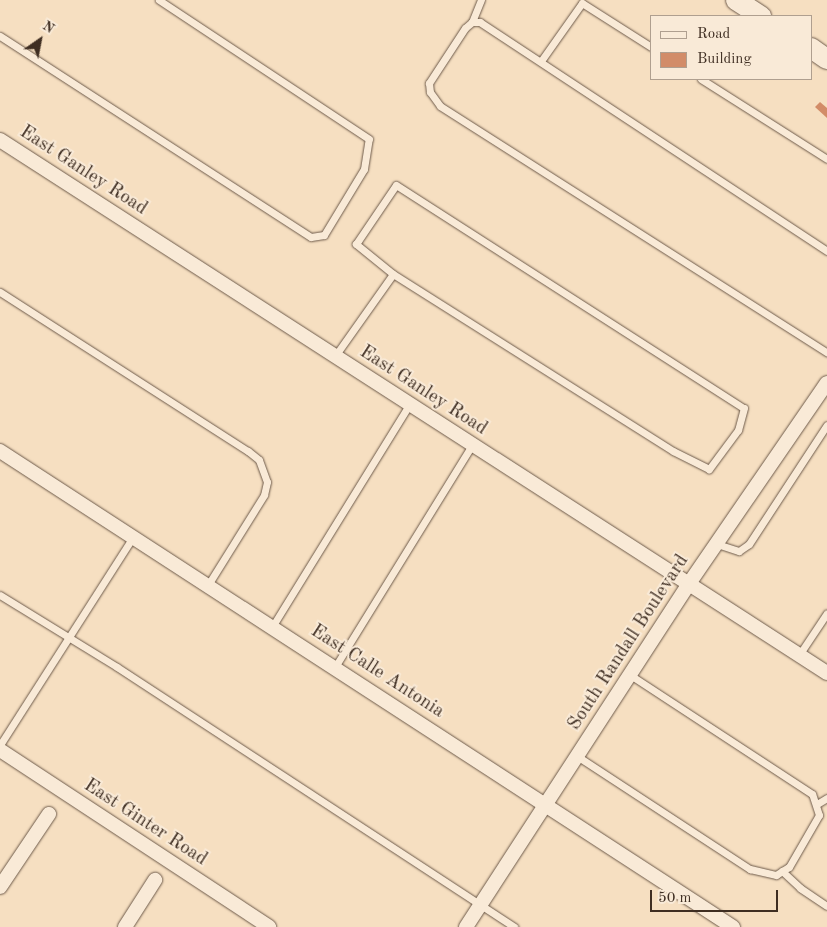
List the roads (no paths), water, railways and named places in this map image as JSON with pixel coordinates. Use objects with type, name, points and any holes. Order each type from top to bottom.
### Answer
[{"type":"street","points":[[736,0],[759,15]]},
{"type":"street","points":[[812,49],[827,59]]},
{"type":"street","name":"East Ganley Road","points":[[0,140],[827,673]]},
{"type":"street","name":"South Randall Boulevard","points":[[466,927],[688,585],[827,383]]},
{"type":"street","name":"East Calle Antonia","points":[[0,450],[546,803],[733,927]]},
{"type":"street","name":"East Ginter Road","points":[[0,750],[269,927]]},
{"type":"street","points":[[0,887],[49,814]]},
{"type":"street","points":[[125,927],[155,880]]},
{"type":"lane","points":[[0,36],[311,237],[324,235],[364,169],[369,139],[159,0]]},
{"type":"lane","points":[[481,0],[472,22],[429,83],[430,92],[440,106],[827,354]]},
{"type":"lane","points":[[541,61],[583,2],[650,46]]},
{"type":"lane","points":[[472,22],[490,28],[827,250]]},
{"type":"lane","points":[[702,80],[827,159]]},
{"type":"lane","points":[[396,185],[744,408],[738,430],[709,469],[673,451],[393,274],[356,244],[396,185]]},
{"type":"lane","points":[[335,356],[393,274]]},
{"type":"lane","points":[[0,292],[248,451],[258,460],[267,482],[264,495],[208,585]]},
{"type":"lane","points":[[272,627],[409,405]]},
{"type":"lane","points":[[716,544],[738,551],[749,544],[827,425]]},
{"type":"lane","points":[[335,667],[472,445]]},
{"type":"lane","points":[[0,745],[134,537]]},
{"type":"lane","points":[[0,595],[68,639],[117,667],[515,927]]},
{"type":"lane","points":[[799,655],[827,614]]},
{"type":"lane","points":[[577,756],[750,869],[765,875],[782,871],[789,867],[819,815],[817,804],[806,790],[630,675]]},
{"type":"lane","points":[[817,804],[827,798]]},
{"type":"lane","points":[[782,871],[800,888],[827,906]]}]
